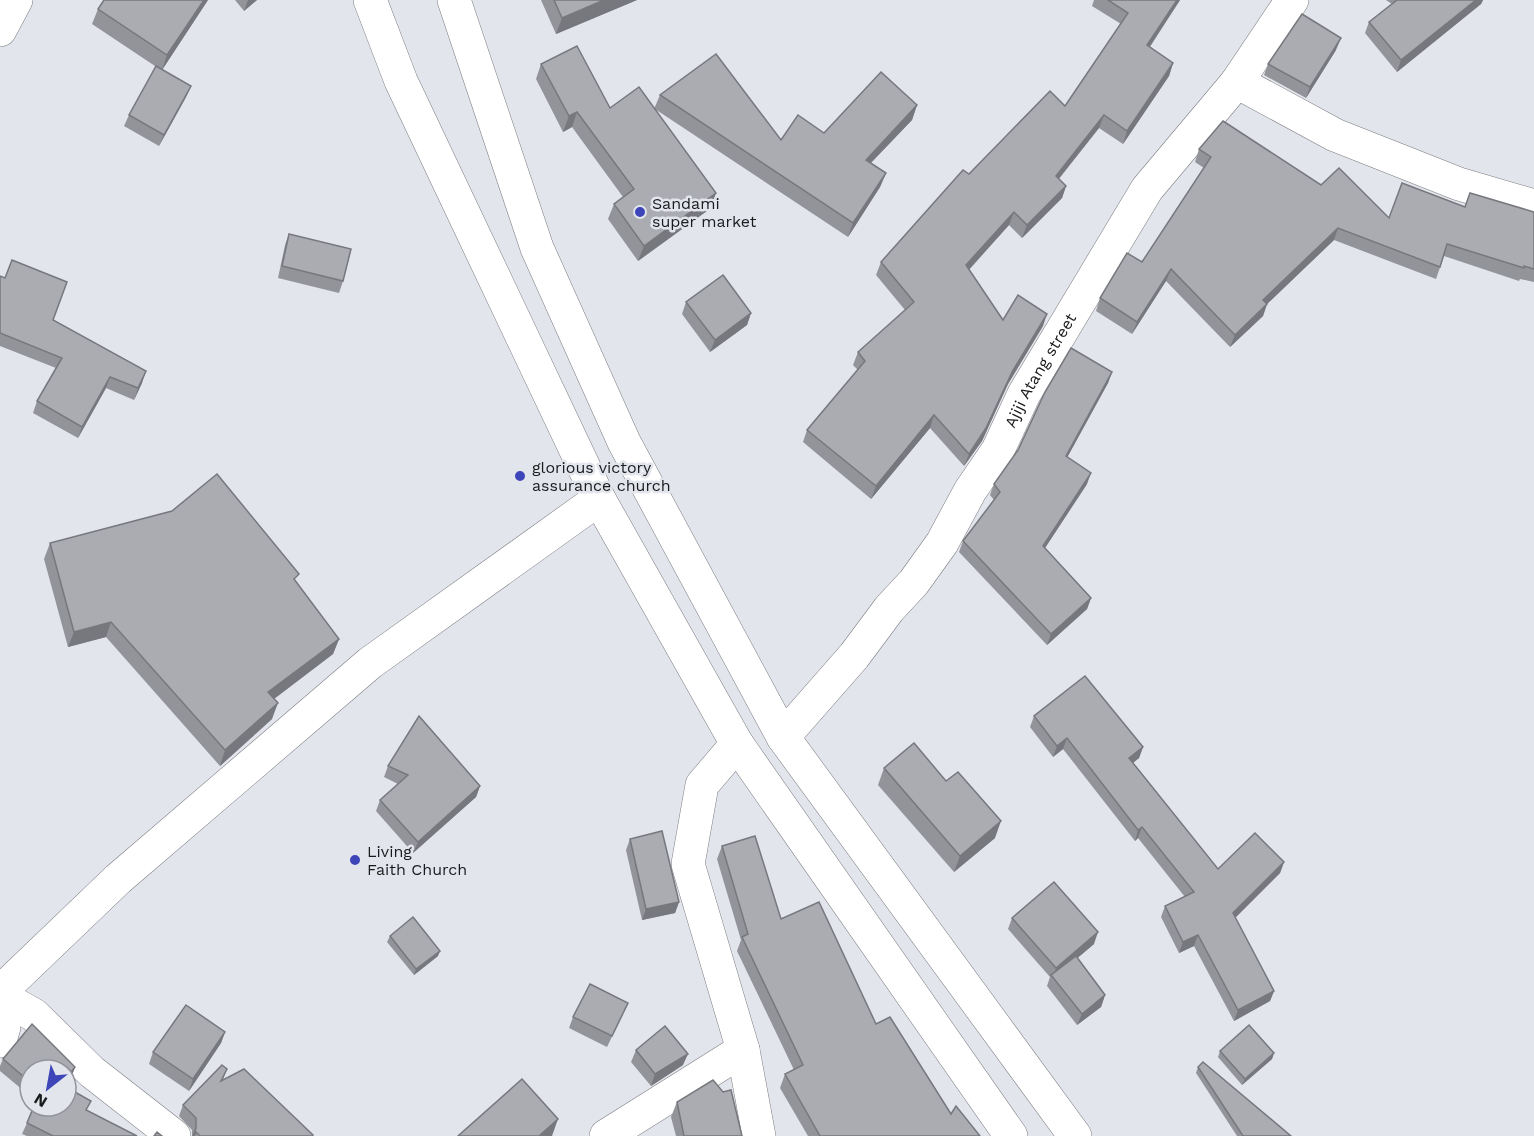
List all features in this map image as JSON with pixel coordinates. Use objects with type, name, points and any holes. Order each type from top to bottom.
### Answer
[{"type":"street","points":[[0,30],[16,0]]},
{"type":"street","points":[[370,0],[401,81],[599,499],[737,744],[1011,1136]]},
{"type":"street","points":[[453,0],[537,248],[619,431],[783,737],[1075,1136]]},
{"type":"street","name":"Ajiji Atang street","points":[[783,737],[854,656],[889,609],[914,582],[942,543],[970,491],[998,450],[1024,394],[1147,189],[1237,82],[1292,0]]},
{"type":"street","points":[[1237,82],[1335,135],[1460,184],[1534,207]]},
{"type":"street","points":[[174,1136],[92,1072],[34,1015],[0,994],[118,879],[370,663],[599,499]]},
{"type":"street","points":[[737,744],[702,785],[688,864],[743,1050],[759,1136]]},
{"type":"street","points":[[0,1006],[4,1028],[0,1041]]},
{"type":"street","points":[[606,1136],[743,1050]]},
{"type":"building","points":[[104,0],[204,0],[167,55],[98,9]]},
{"type":"building","points":[[554,0],[604,0],[562,18]]},
{"type":"building","points":[[1108,0],[1177,0],[1147,45],[1173,63],[1127,131],[1104,115],[1056,176],[1066,186],[1027,225],[1014,212],[966,265],[1003,320],[1018,295],[1047,314],[1012,372],[986,428],[969,454],[934,415],[876,486],[807,430],[865,361],[858,352],[914,302],[881,262],[963,170],[969,174],[1050,91],[1065,106],[1128,13]]},
{"type":"building","points":[[1397,0],[1476,0],[1401,60],[1369,22]]},
{"type":"building","points":[[1302,14],[1341,38],[1310,87],[1268,64]]},
{"type":"building","points":[[577,46],[610,108],[639,87],[716,193],[644,246],[614,204],[634,189],[577,112],[569,116],[541,64]]},
{"type":"building","points":[[716,54],[781,140],[798,115],[824,133],[881,72],[917,105],[866,160],[886,173],[853,223],[660,95]]},
{"type":"building","points":[[156,66],[191,86],[164,135],[129,115]]},
{"type":"building","points":[[1223,121],[1321,185],[1339,168],[1389,218],[1402,183],[1465,207],[1470,193],[1534,212],[1534,269],[1524,266],[1524,268],[1447,244],[1440,267],[1338,228],[1263,300],[1267,304],[1235,335],[1171,269],[1137,322],[1100,298],[1127,253],[1142,262],[1211,157],[1199,149]]},
{"type":"building","points":[[289,234],[351,249],[343,281],[282,266]]},
{"type":"building","points":[[12,260],[67,282],[53,320],[146,371],[138,388],[110,377],[82,427],[37,401],[62,358],[0,333],[0,276],[5,278]]},
{"type":"building","points":[[723,275],[751,313],[715,340],[686,302]]},
{"type":"building","points":[[1071,348],[1112,372],[1066,456],[1091,473],[1043,546],[1091,598],[1051,634],[963,541],[1000,492],[994,484],[1018,450],[1045,392]]},
{"type":"building","points":[[217,474],[299,574],[294,579],[339,639],[268,692],[278,703],[225,750],[111,622],[74,632],[50,543],[172,511]]},
{"type":"building","points":[[1085,676],[1143,747],[1129,758],[1218,869],[1255,833],[1284,862],[1233,913],[1274,991],[1238,1010],[1198,935],[1183,942],[1165,906],[1194,892],[1142,827],[1138,830],[1067,738],[1057,746],[1034,716]]},
{"type":"building","points":[[419,716],[480,786],[418,842],[380,800],[408,775],[388,766]]},
{"type":"building","points":[[914,743],[946,781],[958,772],[1001,821],[960,856],[884,768]]},
{"type":"building","points":[[662,831],[679,902],[646,909],[630,839]]},
{"type":"building","points":[[755,836],[781,919],[819,902],[876,1024],[890,1017],[951,1114],[956,1106],[980,1136],[820,1136],[785,1074],[803,1065],[742,937],[748,934],[722,846]]},
{"type":"building","points":[[1054,882],[1098,932],[1056,968],[1012,918]]},
{"type":"building","points":[[413,917],[440,951],[416,969],[390,936]]},
{"type":"building","points":[[1076,956],[1105,995],[1082,1014],[1051,975]]},
{"type":"building","points":[[590,984],[628,1003],[612,1036],[573,1017]]},
{"type":"building","points":[[186,1005],[225,1032],[193,1079],[153,1052]]},
{"type":"building","points":[[32,1024],[66,1058],[18,1058],[18,1072],[3,1059]]},
{"type":"building","points":[[1249,1025],[1274,1053],[1245,1079],[1220,1051]]},
{"type":"building","points":[[665,1026],[688,1054],[655,1074],[636,1050]]},
{"type":"building","points":[[1203,1062],[1291,1136],[1243,1136],[1198,1067]]},
{"type":"building","points":[[222,1065],[227,1069],[221,1081],[244,1069],[313,1135],[200,1136],[196,1132],[193,1136],[196,1118],[183,1105]]},
{"type":"building","points":[[522,1079],[558,1119],[539,1136],[458,1136]]},
{"type":"building","points":[[713,1080],[723,1092],[731,1090],[742,1136],[684,1136],[677,1102]]},
{"type":"building","points":[[78,1094],[91,1101],[86,1110],[137,1136],[53,1136],[27,1123],[29,1118],[78,1118]]},
{"type":"place","name":"Sandami super market","points":[[640,212]]},
{"type":"place","name":"glorious victory assurance church","points":[[520,476]]},
{"type":"place","name":"Living Faith Church","points":[[355,860]]}]
